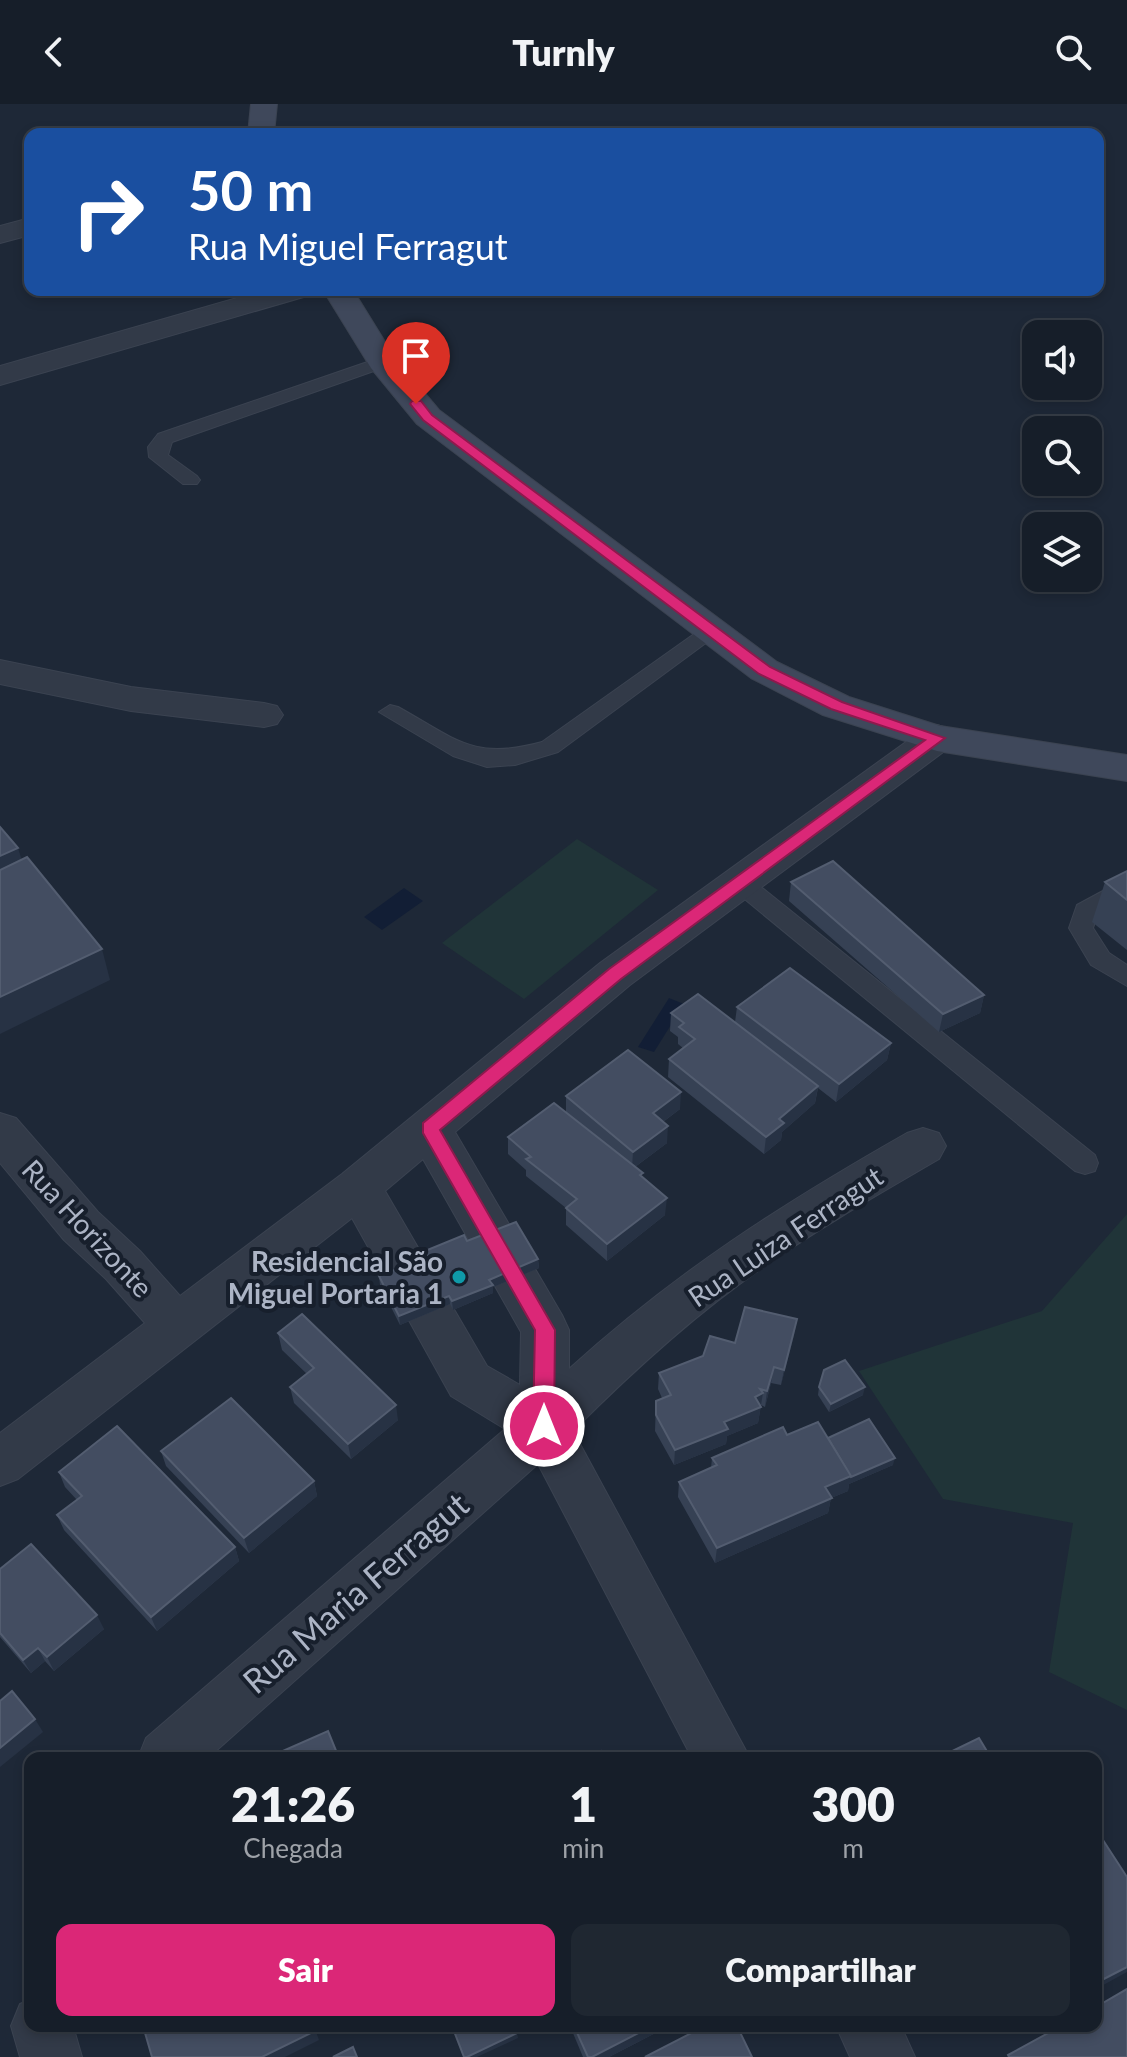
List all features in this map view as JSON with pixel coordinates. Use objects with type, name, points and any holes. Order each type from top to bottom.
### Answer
[{"type":"main road","points":[[262,128],[264,104]]},
{"type":"main road","points":[[342,296],[382,362],[428,417],[764,670],[836,706],[937,738],[1127,768]]},
{"type":"street","points":[[0,235],[24,228]]},
{"type":"street","points":[[0,376],[276,296]]},
{"type":"street","points":[[0,672],[87,693],[176,708],[264,715]]},
{"type":"street","points":[[0,1463],[358,1187],[615,974],[937,738]]},
{"type":"street","points":[[429,1128],[545,1330],[544,1426],[719,1752]]},
{"type":"street","name":"Rua Horizonte","points":[[0,1131],[81,1226],[123,1265],[176,1325]]},
{"type":"street","name":"Rua Luiza Ferragut","points":[[544,1426],[591,1380],[719,1273],[825,1203],[923,1146]]},
{"type":"street","points":[[358,1187],[469,1381],[544,1426]]},
{"type":"street","name":"Rua Maria Ferragut","points":[[173,1752],[544,1426]]},
{"type":"street","points":[[44,2032],[51,2057]]},
{"type":"street","points":[[870,2032],[884,2057]]},
{"type":"lane","points":[[190,480],[159,457],[158,447],[165,438],[382,362]]},
{"type":"lane","points":[[390,712],[461,751],[487,759],[515,757],[550,747],[711,629]]},
{"type":"lane","points":[[738,881],[1085,1163]]},
{"type":"lane","points":[[1127,887],[1086,911],[1081,928],[1100,959],[1127,977]]},
{"type":"green space","points":[[577,839],[658,890],[524,999],[442,943]]},
{"type":"green space","points":[[1127,1214],[1127,1710],[1049,1672],[1073,1523],[943,1499],[859,1371],[1042,1311]]},
{"type":"water","points":[[404,888],[423,901],[382,930],[364,917]]},
{"type":"water","points":[[669,998],[684,1004],[654,1052],[638,1047]]},
{"type":"building","points":[[0,827],[18,848],[0,856]]},
{"type":"building","points":[[27,857],[102,949],[0,997],[0,870]]},
{"type":"building","points":[[833,861],[984,995],[943,1014],[791,882]]},
{"type":"building","points":[[1127,871],[1127,900],[1105,882]]},
{"type":"building","points":[[790,968],[891,1043],[839,1084],[737,1007]]},
{"type":"building","points":[[698,994],[818,1086],[779,1119],[784,1123],[766,1137],[669,1059],[695,1039],[679,1027],[684,1023],[671,1013]]},
{"type":"building","points":[[628,1050],[681,1092],[653,1113],[668,1126],[633,1152],[566,1096]]},
{"type":"building","points":[[554,1103],[643,1173],[640,1175],[667,1198],[607,1244],[566,1208],[577,1199],[526,1159],[531,1157],[508,1137]]},
{"type":"building","points":[[516,1222],[538,1259],[489,1280],[493,1285],[452,1301],[449,1296],[399,1316],[379,1276],[429,1257],[425,1251],[464,1235],[467,1241]]},
{"type":"building","points":[[745,1307],[797,1319],[784,1370],[774,1367],[767,1391],[760,1389],[763,1393],[755,1397],[761,1407],[724,1422],[728,1429],[675,1450],[656,1415],[656,1401],[671,1395],[659,1373],[703,1356],[710,1336],[735,1343]]},
{"type":"building","points":[[302,1314],[396,1405],[348,1444],[290,1387],[314,1368],[278,1333]]},
{"type":"building","points":[[845,1360],[865,1387],[831,1404],[819,1387],[824,1370]]},
{"type":"building","points":[[231,1398],[314,1481],[244,1538],[161,1451]]},
{"type":"building","points":[[869,1419],[895,1458],[851,1477],[828,1438]]},
{"type":"building","points":[[818,1422],[851,1476],[825,1487],[832,1498],[717,1548],[679,1482],[717,1465],[712,1458],[783,1427],[787,1435]]},
{"type":"building","points":[[117,1426],[235,1547],[151,1617],[57,1515],[82,1496],[59,1472]]},
{"type":"building","points":[[31,1544],[97,1615],[47,1657],[38,1648],[23,1660],[0,1633],[0,1569]]},
{"type":"building","points":[[12,1691],[35,1719],[0,1748],[0,1701]]},
{"type":"building","points":[[328,1731],[337,1752],[281,1752]]},
{"type":"building","points":[[979,1738],[987,1752],[950,1752]]},
{"type":"building","points":[[1102,1839],[1127,1877],[1127,1967],[1102,1980]]},
{"type":"building","points":[[1127,1989],[1127,2057],[1009,2057],[1050,2032],[1102,2032],[1102,2004]]},
{"type":"building","points":[[145,2032],[313,2032],[262,2057],[152,2057]]},
{"type":"building","points":[[454,2032],[517,2032],[467,2057],[464,2057]]},
{"type":"building","points":[[577,2032],[640,2032],[592,2057],[588,2057]]},
{"type":"building","points":[[693,2032],[740,2032],[752,2057],[645,2057]]},
{"type":"building","points":[[353,2047],[357,2057],[333,2057]]},
{"type":"place","name":"Residencial São Miguel Portaria 1","points":[[459,1277]]},
{"type":"route","points":[[416,404],[428,417],[764,670],[836,706],[937,738],[615,974],[429,1128],[545,1330],[544,1426]]}]
